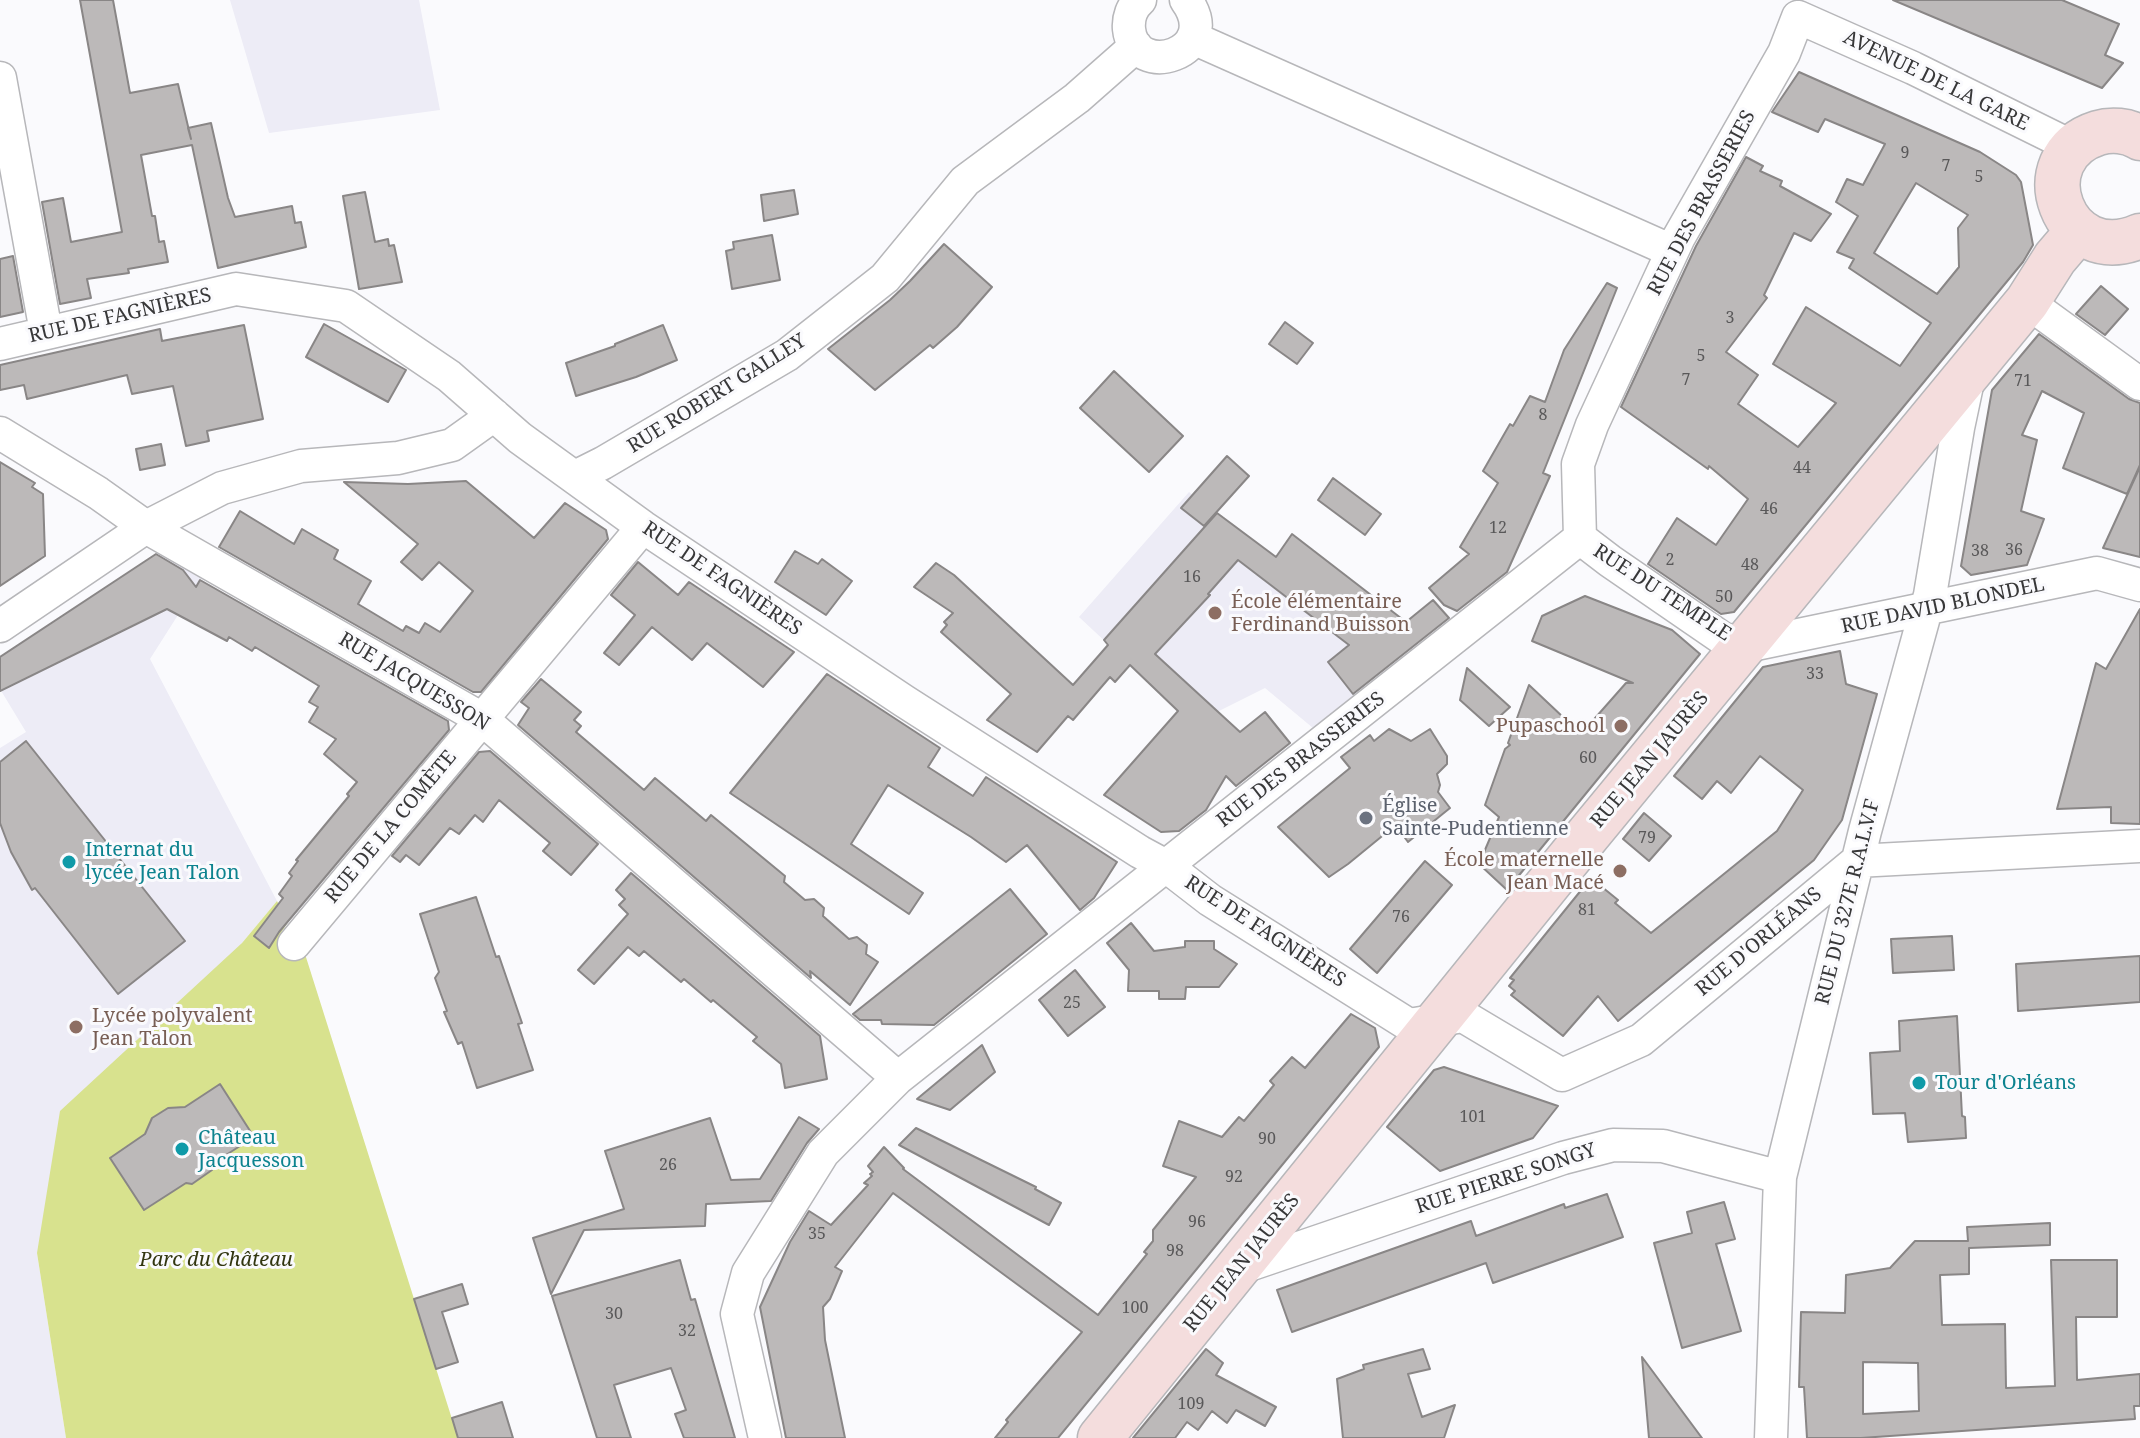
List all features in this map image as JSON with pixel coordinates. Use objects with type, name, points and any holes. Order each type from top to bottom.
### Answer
[{"type":"main road","points":[[2140,138],[2120,131],[2103,131],[2087,137],[2073,147],[2062,162],[2057,180],[2058,199],[2065,217],[2078,231],[2091,239],[2107,243],[2140,236]]},
{"type":"main road","name":"RUE JEAN JAURÈS","points":[[1100,1438],[1237,1269],[1424,1022],[1597,824],[1746,646],[2027,302],[2055,258],[2078,231]]},
{"type":"street","points":[[1140,0],[1129,18],[1129,33],[1136,46],[1150,56],[1167,58],[1183,52],[1193,38],[1197,23],[1194,11],[1186,0]]},
{"type":"street","name":"AVENUE DE LA GARE","points":[[1792,8],[2073,147]]},
{"type":"street","name":"RUE DES BRASSERIES","points":[[765,1438],[737,1314],[748,1273],[823,1153],[898,1078],[1580,538],[1578,464],[1592,425],[1672,251],[1784,53],[1792,8]]},
{"type":"street","points":[[1193,38],[1672,251]]},
{"type":"street","name":"RUE ROBERT GALLEY","points":[[575,477],[787,355],[885,278],[965,181],[1077,98],[1136,46]]},
{"type":"street","points":[[0,78],[46,332]]},
{"type":"street","name":"RUE DE FAGNIÈRES","points":[[0,344],[236,289],[346,306],[449,376],[520,438],[643,527],[904,701],[1166,866],[1210,900],[1424,1022]]},
{"type":"street","points":[[2027,302],[2140,384]]},
{"type":"street","name":"RUE DU 327E R.A.L.V.F","points":[[1771,1438],[1780,1177],[1857,861],[1927,609],[1970,372]]},
{"type":"street","points":[[0,626],[146,527],[222,488],[301,466],[398,458],[452,445],[494,415]]},
{"type":"street","name":"RUE JACQUESSON","points":[[0,433],[98,493],[146,527],[482,719],[898,1078]]},
{"type":"street","name":"RUE DE LA COMÈTE","points":[[294,944],[643,527]]},
{"type":"street","name":"RUE DU TEMPLE","points":[[1580,538],[1722,638],[1746,646]]},
{"type":"street","name":"RUE DAVID BLONDEL","points":[[1746,646],[2097,573],[2140,585]]},
{"type":"street","points":[[1857,861],[2140,846]]},
{"type":"street","name":"RUE D'ORLÉANS","points":[[1424,1022],[1463,1016],[1562,1075],[1641,1040],[1857,861]]},
{"type":"street","name":"RUE PIERRE SONGY","points":[[1237,1269],[1548,1163],[1613,1145],[1663,1146],[1780,1177]]},
{"type":"shaded area","points":[[230,0],[419,0],[440,110],[269,133]]},
{"type":"shaded area","name":"École élémentaire Ferdinand Buisson","points":[[1189,492],[1404,655],[1313,728],[1265,688],[1217,712],[1139,673],[1079,617]]},
{"type":"shaded area","name":"Lycée polyvalent Jean Talon","points":[[166,548],[206,571],[150,659],[277,901],[242,943],[37,1253],[66,1438],[0,1438],[0,748],[26,732],[0,689],[0,657]]},
{"type":"green space","name":"Parc du Château","points":[[277,901],[288,922],[281,933],[305,954],[458,1438],[66,1438],[37,1253],[60,1111],[242,943]]},
{"type":"building","points":[[80,0],[113,0],[130,93],[178,84],[188,128],[211,123],[235,217],[292,206],[295,223],[301,222],[306,247],[218,268],[192,145],[141,155],[152,216],[155,216],[159,242],[164,241],[168,262],[128,269],[129,273],[87,279],[91,298],[60,304],[42,202],[63,198],[71,242],[122,232]]},
{"type":"building","points":[[1893,0],[2062,0],[2119,24],[2105,55],[2123,63],[2102,88]]},
{"type":"building","points":[[1799,72],[1980,152],[2016,175],[2021,182],[2033,245],[2023,262],[1734,612],[1721,614],[1648,564],[1677,518],[1716,545],[1748,499],[1709,466],[1708,469],[1621,407],[1696,246],[1746,157],[1763,166],[1760,171],[1782,181],[1780,186],[1831,214],[1811,241],[1794,233],[1764,295],[1767,298],[1726,352],[1758,375],[1738,404],[1798,447],[1836,403],[1773,364],[1806,307],[1900,366],[1931,323],[1849,268],[1854,259],[1837,252],[1858,216],[1836,202],[1847,179],[1863,185],[1885,144],[1825,119],[1818,132],[1772,112]],"holes":[[[1916,183],[1968,215],[1958,228],[1959,267],[1937,294],[1874,253]]]},
{"type":"building","points":[[794,190],[798,214],[764,221],[761,195]]},
{"type":"building","points":[[365,192],[375,242],[388,239],[389,246],[394,245],[402,282],[359,289],[343,196]]},
{"type":"building","points":[[772,235],[780,280],[732,289],[726,251],[734,249],[733,242]]},
{"type":"building","points":[[944,244],[992,287],[957,327],[875,390],[828,349],[890,300]]},
{"type":"building","points":[[13,256],[23,312],[0,317],[0,259]]},
{"type":"building","points":[[1607,283],[1617,288],[1543,473],[1550,476],[1507,572],[1457,611],[1444,605],[1429,588],[1469,554],[1460,547],[1498,483],[1483,471],[1530,396],[1545,402],[1564,350]]},
{"type":"building","points":[[2101,286],[2128,309],[2105,335],[2076,314]]},
{"type":"building","points":[[1285,322],[1313,343],[1297,364],[1269,344]]},
{"type":"building","points":[[324,324],[406,370],[388,402],[306,357]]},
{"type":"building","points":[[244,325],[263,419],[207,431],[209,441],[186,446],[173,386],[132,394],[127,375],[27,399],[24,385],[0,390],[0,365],[160,329],[162,341]]},
{"type":"building","points":[[663,325],[677,360],[576,396],[566,363]]},
{"type":"building","points":[[2039,334],[2129,399],[2140,403],[2140,465],[2127,494],[2063,468],[2084,413],[2042,391],[2022,435],[2037,440],[2021,511],[2044,519],[2027,565],[1971,575],[1961,566],[1992,390]]},
{"type":"building","points":[[1114,371],[1183,436],[1149,472],[1080,408]]},
{"type":"building","points":[[161,444],[165,465],[140,470],[136,449]]},
{"type":"building","points":[[1227,456],[1249,476],[1204,526],[1181,508]]},
{"type":"building","points":[[0,462],[35,483],[32,487],[43,494],[45,556],[0,586]]},
{"type":"building","points":[[2140,467],[2140,557],[2103,548]]},
{"type":"building","points":[[1333,478],[1381,514],[1365,535],[1318,500]]},
{"type":"building","points":[[466,481],[534,538],[565,503],[606,530],[608,539],[481,692],[473,692],[219,547],[240,511],[294,544],[302,529],[338,550],[334,559],[371,581],[358,604],[403,631],[406,626],[419,633],[425,623],[440,632],[473,591],[439,562],[422,580],[401,562],[418,544],[344,482],[408,484]]},
{"type":"building","points":[[1217,513],[1276,557],[1292,534],[1406,622],[1433,600],[1449,618],[1353,694],[1328,662],[1349,645],[1238,560],[1155,654],[1240,732],[1265,712],[1290,743],[1236,786],[1226,776],[1206,810],[1179,831],[1161,832],[1104,795],[1178,711],[1130,665],[1115,682],[1110,677],[1073,720],[1068,716],[1037,752],[987,720],[1011,694],[941,632],[947,625],[944,622],[953,613],[914,587],[936,563],[954,575],[1073,685],[1108,645],[1104,640]]},
{"type":"building","points":[[795,551],[818,564],[822,559],[852,581],[826,615],[775,582]]},
{"type":"building","points":[[156,554],[183,570],[196,587],[200,580],[448,721],[449,730],[279,932],[269,948],[254,936],[283,898],[279,894],[292,876],[289,873],[296,860],[357,782],[324,754],[336,739],[309,722],[318,707],[309,702],[319,686],[255,647],[252,651],[229,637],[227,641],[167,609],[0,691],[0,657]]},
{"type":"building","points":[[638,562],[678,595],[689,582],[794,652],[763,687],[707,643],[692,660],[652,627],[619,665],[604,653],[635,615],[611,595]]},
{"type":"building","points":[[1585,596],[1672,630],[1700,654],[1507,890],[1479,864],[1499,817],[1485,805],[1505,749],[1510,745],[1508,743],[1529,685],[1581,734],[1626,683],[1633,683],[1532,641],[1542,616]]},
{"type":"building","points":[[2140,609],[2140,824],[2111,823],[2111,807],[2057,809],[2096,663],[2106,669]]},
{"type":"building","points":[[1840,651],[1846,684],[1877,694],[1842,820],[1814,860],[1618,1021],[1598,996],[1563,1036],[1511,995],[1515,991],[1509,986],[1514,980],[1510,978],[1591,878],[1651,933],[1777,831],[1803,790],[1760,756],[1731,793],[1717,781],[1702,799],[1674,776],[1763,667]]},
{"type":"building","points":[[1467,668],[1510,707],[1489,726],[1460,700]]},
{"type":"building","points":[[827,674],[940,748],[928,767],[973,796],[986,777],[1117,862],[1094,898],[1080,910],[1027,845],[1006,862],[888,785],[851,844],[923,893],[909,914],[730,793]]},
{"type":"building","points":[[541,679],[581,712],[574,720],[581,726],[576,732],[644,790],[655,778],[706,821],[711,815],[785,876],[784,882],[805,900],[814,899],[824,908],[823,916],[849,939],[857,937],[867,945],[866,954],[878,962],[850,1005],[810,971],[811,978],[518,725],[529,708],[521,702]]},
{"type":"building","name":"Église Sainte-Pudentienne","points":[[1389,729],[1411,741],[1430,729],[1447,756],[1447,764],[1437,774],[1438,792],[1450,808],[1408,842],[1396,826],[1392,828],[1329,877],[1278,827],[1350,768],[1341,757],[1370,735],[1374,741]]},
{"type":"building","name":"Internat du lycée Jean Talon","points":[[26,741],[185,941],[118,994],[35,888],[32,890],[11,852],[0,823],[0,762]]},
{"type":"building","points":[[490,751],[598,844],[571,875],[543,851],[550,843],[499,800],[483,822],[475,815],[459,834],[450,828],[419,865],[406,855],[400,862],[392,856],[479,752]]},
{"type":"building","points":[[1644,813],[1671,836],[1649,861],[1623,839]]},
{"type":"building","points":[[1425,861],[1452,885],[1377,973],[1350,949]]},
{"type":"building","points":[[631,873],[820,1036],[827,1079],[785,1088],[781,1064],[753,1041],[757,1037],[713,1000],[711,1002],[684,979],[681,982],[644,951],[639,956],[628,947],[594,984],[578,970],[628,914],[619,905],[625,899],[616,890]]},
{"type":"building","points":[[1010,889],[1047,934],[934,1025],[882,1024],[881,1020],[860,1020],[853,1014]]},
{"type":"building","points":[[476,897],[522,1023],[518,1024],[533,1070],[477,1088],[462,1042],[458,1044],[444,1012],[447,1011],[435,978],[439,972],[420,914]]},
{"type":"building","points":[[1131,923],[1154,951],[1185,947],[1185,941],[1214,941],[1214,949],[1237,964],[1219,987],[1186,987],[1185,999],[1159,999],[1159,991],[1128,991],[1129,970],[1107,943]]},
{"type":"building","points":[[1952,936],[1954,970],[1893,973],[1891,939]]},
{"type":"building","points":[[2140,956],[2140,1002],[2018,1011],[2016,964]]},
{"type":"building","points":[[1075,970],[1105,1007],[1068,1036],[1039,1000]]},
{"type":"building","points":[[1351,1014],[1375,1028],[1379,1047],[1058,1438],[995,1438],[1008,1422],[1006,1420],[1082,1332],[893,1193],[835,1267],[842,1271],[830,1299],[823,1307],[825,1340],[845,1438],[786,1438],[760,1307],[790,1242],[809,1211],[831,1225],[868,1185],[864,1183],[873,1172],[868,1166],[884,1147],[903,1169],[1098,1315],[1147,1254],[1144,1252],[1153,1241],[1153,1230],[1196,1177],[1163,1166],[1179,1121],[1222,1137],[1239,1117],[1244,1121],[1274,1085],[1270,1081],[1292,1057],[1305,1068]]},
{"type":"building","name":"Tour d'Orléans","points":[[1957,1016],[1966,1138],[1908,1142],[1905,1113],[1873,1114],[1870,1053],[1900,1051],[1899,1021]]},
{"type":"building","points":[[982,1045],[995,1072],[950,1110],[917,1099]]},
{"type":"building","points":[[1444,1067],[1558,1106],[1533,1138],[1440,1171],[1387,1127],[1434,1070]]},
{"type":"building","name":"Château Jacquesson","points":[[220,1084],[254,1137],[212,1164],[212,1170],[192,1184],[186,1183],[144,1210],[110,1158],[145,1134],[152,1118],[168,1108],[185,1107]]},
{"type":"building","points":[[799,1117],[819,1129],[771,1201],[706,1204],[705,1226],[584,1230],[551,1294],[533,1238],[624,1209],[605,1151],[710,1118],[731,1180],[760,1179]]},
{"type":"building","points":[[916,1128],[1036,1187],[1061,1203],[1049,1225],[899,1145]]},
{"type":"building","points":[[1607,1194],[1623,1237],[1493,1283],[1486,1263],[1292,1332],[1277,1290],[1471,1221],[1476,1236],[1564,1204],[1565,1208]]},
{"type":"building","points":[[1724,1202],[1735,1239],[1716,1244],[1741,1331],[1682,1348],[1654,1243],[1692,1233],[1687,1212]]},
{"type":"building","points":[[2050,1223],[2050,1245],[1969,1248],[1969,1274],[1940,1275],[1942,1325],[2005,1324],[2006,1388],[2055,1386],[2051,1260],[2117,1260],[2117,1317],[2076,1317],[2077,1380],[2140,1374],[2140,1406],[2134,1406],[2135,1419],[1861,1438],[1807,1438],[1804,1387],[1799,1387],[1801,1312],[1845,1313],[1846,1275],[1890,1268],[1915,1241],[1968,1241],[1967,1227]],"holes":[[[1863,1362],[1918,1363],[1919,1411],[1863,1414]]]},
{"type":"building","points":[[680,1260],[691,1300],[695,1299],[735,1438],[684,1438],[675,1414],[686,1410],[671,1368],[614,1385],[631,1438],[597,1438],[552,1296]]},
{"type":"building","points":[[462,1284],[468,1304],[442,1312],[458,1362],[436,1369],[414,1299]]},
{"type":"building","points":[[1206,1349],[1223,1363],[1216,1375],[1276,1407],[1265,1426],[1236,1410],[1227,1423],[1212,1411],[1198,1430],[1187,1422],[1175,1438],[1133,1438]]},
{"type":"building","points":[[1423,1349],[1430,1369],[1408,1374],[1422,1417],[1455,1405],[1444,1438],[1343,1438],[1337,1379],[1364,1369],[1363,1365]]},
{"type":"building","points":[[1642,1357],[1702,1438],[1649,1438]]},
{"type":"building","points":[[502,1402],[513,1438],[458,1438],[452,1418]]},
{"type":"place","name":"École élémentaire Ferdinand Buisson","points":[[1215,613]]},
{"type":"place","name":"Pupaschool","points":[[1621,726]]},
{"type":"place","name":"Église Sainte-Pudentienne","points":[[1366,818]]},
{"type":"place","name":"Internat du lycée Jean Talon","points":[[69,862]]},
{"type":"place","name":"École maternelle Jean Macé","points":[[1620,871]]},
{"type":"place","name":"Lycée polyvalent Jean Talon","points":[[76,1027]]},
{"type":"place","name":"Tour d'Orléans","points":[[1919,1083]]},
{"type":"place","name":"Château Jacquesson","points":[[182,1149]]}]
